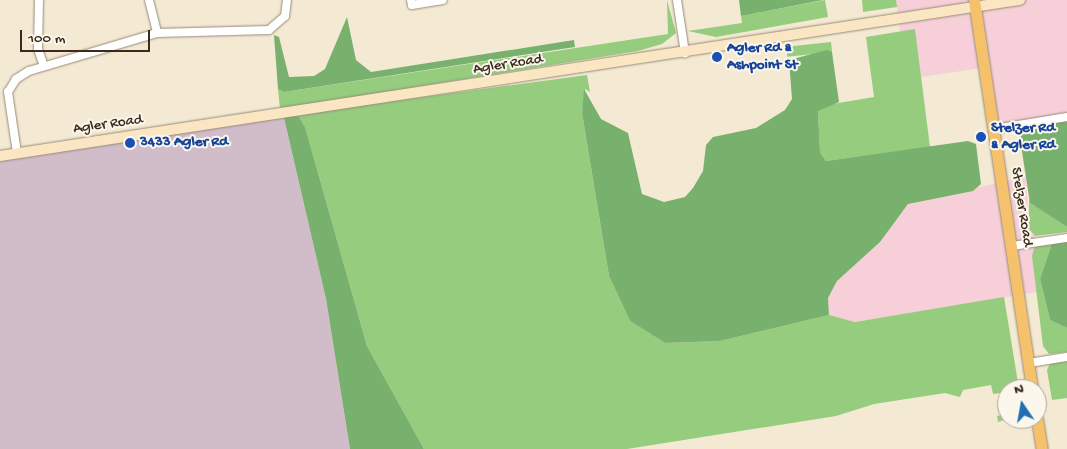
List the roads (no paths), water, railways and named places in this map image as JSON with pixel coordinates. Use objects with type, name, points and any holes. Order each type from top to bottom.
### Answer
[{"type":"main road","name":"Agler Road","points":[[0,156],[686,53],[975,3],[1020,0]]},
{"type":"main road","name":"Stelzer Road","points":[[975,3],[1031,379]]},
{"type":"main road","points":[[1039,429],[1042,449]]},
{"type":"street","points":[[39,0],[38,49],[44,66]]},
{"type":"street","points":[[150,0],[157,33]]},
{"type":"street","points":[[17,153],[8,92],[16,79],[44,66],[157,33],[269,30],[285,16],[287,0]]},
{"type":"street","points":[[411,0],[412,5],[443,0]]},
{"type":"street","points":[[677,0],[686,53]]},
{"type":"street","points":[[994,128],[1067,117]]},
{"type":"street","points":[[1012,246],[1067,238]]},
{"type":"street","points":[[1029,363],[1067,357]]},
{"type":"place","name":"Agler Rd & Ashpoint St","points":[[717,57]]},
{"type":"place","name":"Stelzer Rd & Agler Rd","points":[[981,137]]},
{"type":"place","name":"3433 Agler Rd","points":[[130,143]]}]
